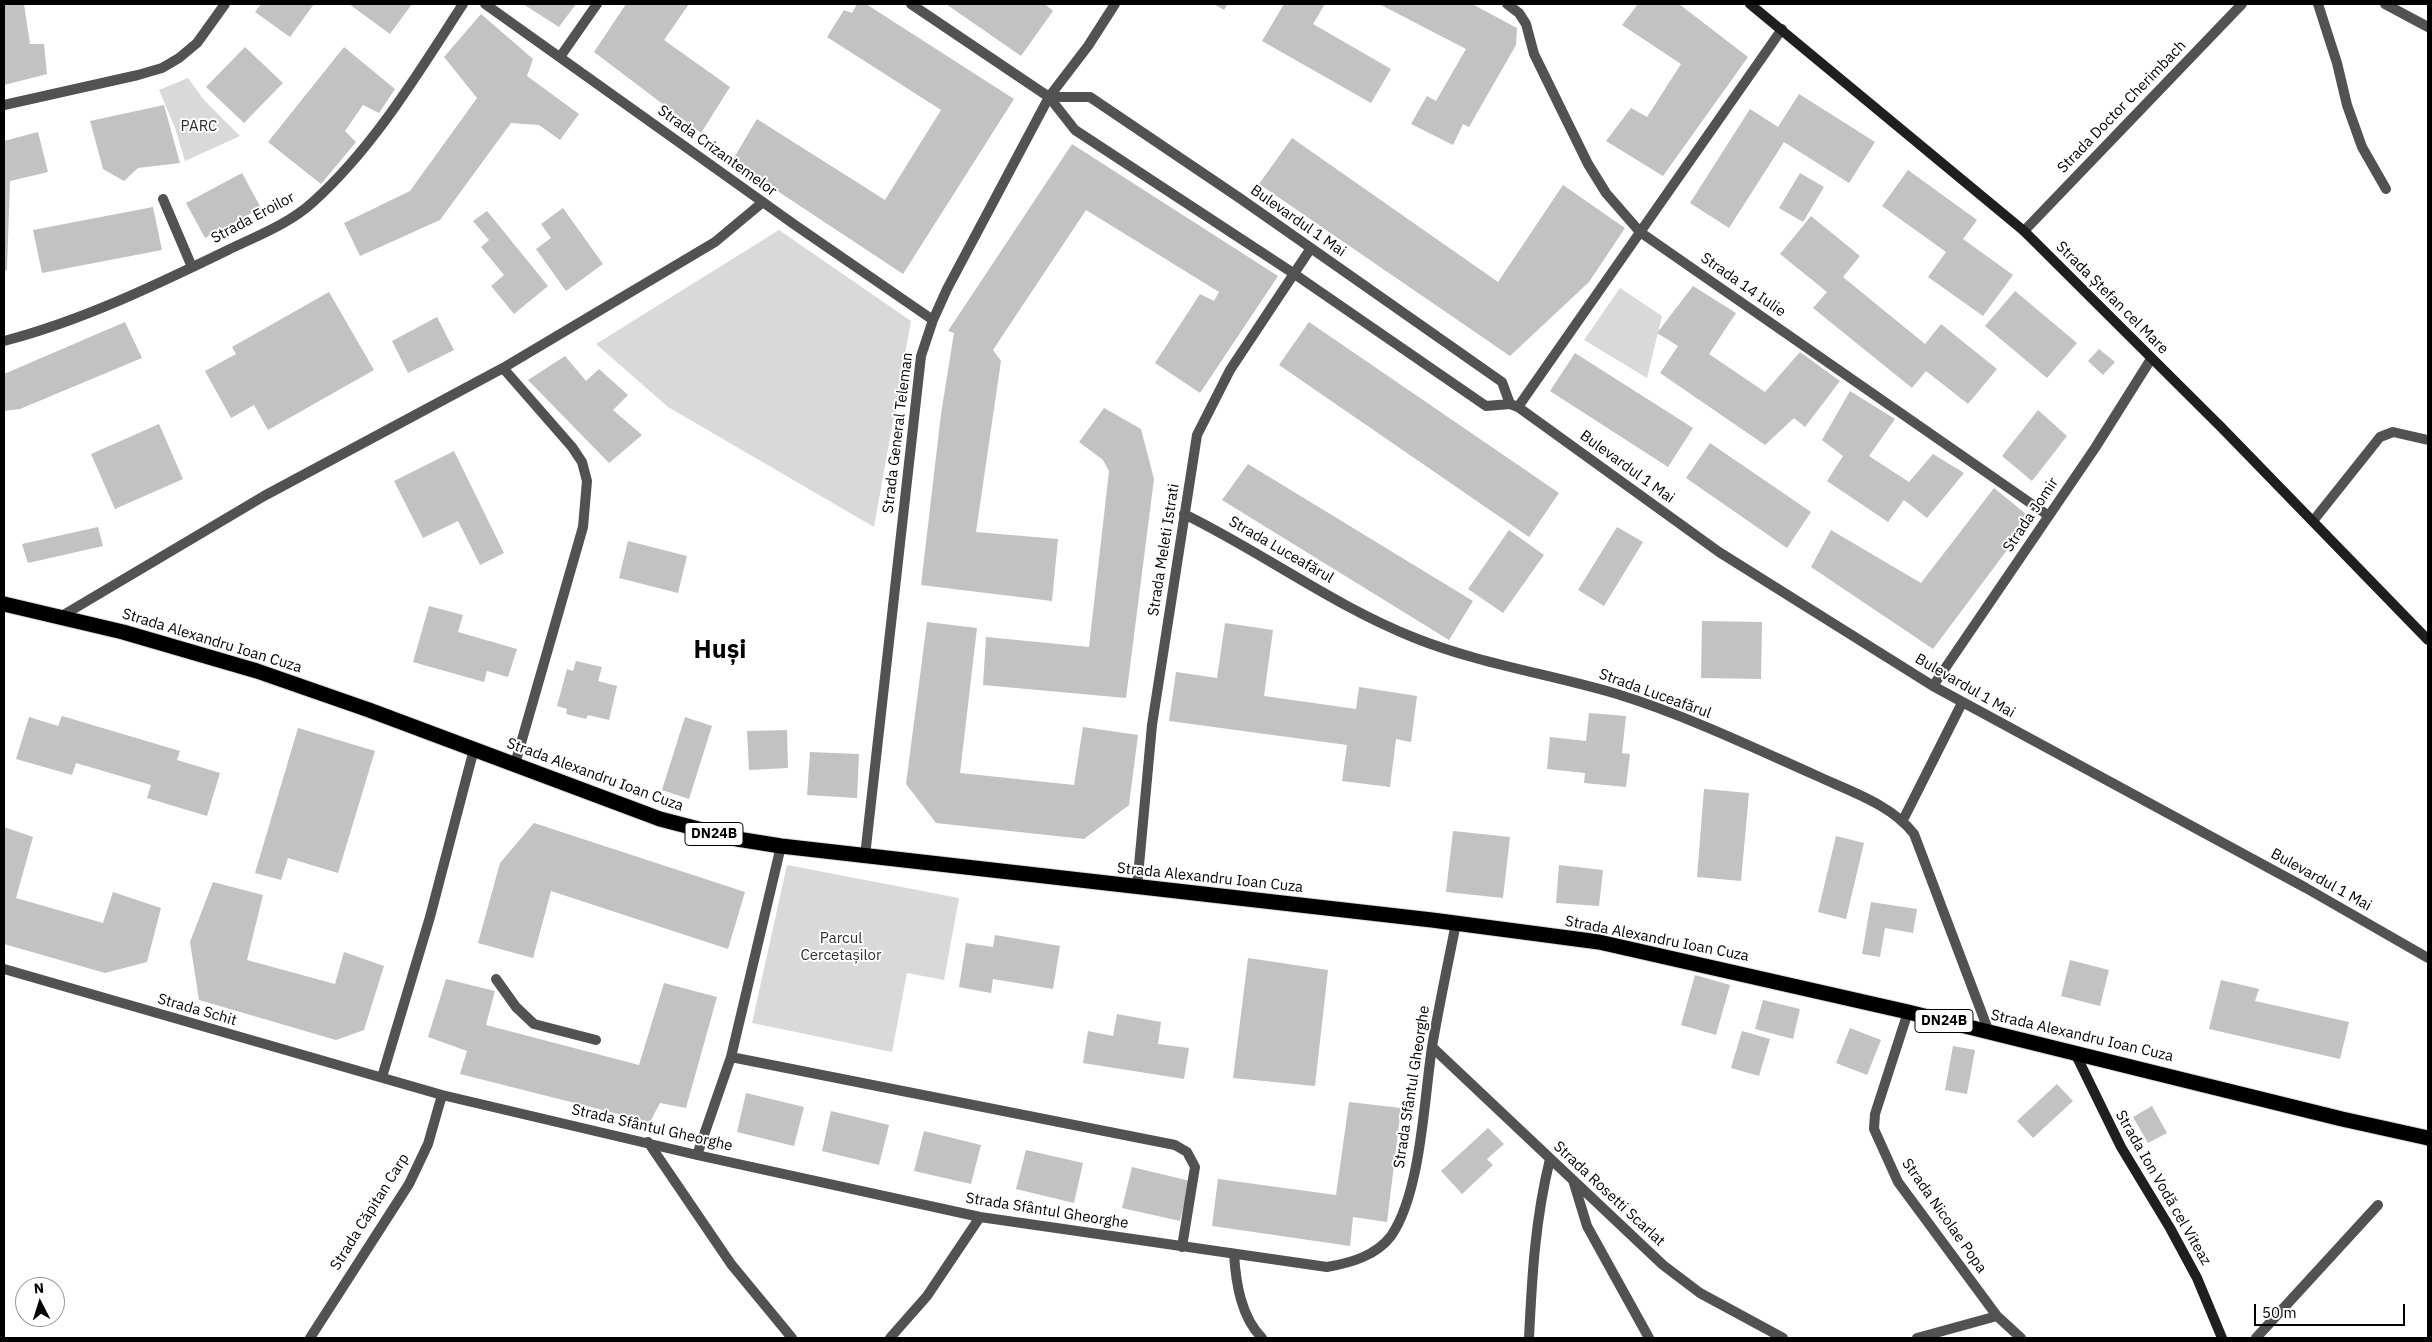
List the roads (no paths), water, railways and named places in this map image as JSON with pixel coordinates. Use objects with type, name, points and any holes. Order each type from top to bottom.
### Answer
[{"type":"highway","name":"Strada Alexandru Ioan Cuza","points":[[4,604],[123,632],[257,671],[515,764],[660,819],[706,832],[782,846],[1456,923],[1599,942],[1908,1012],[2428,1138]]},
{"type":"street","points":[[4,105],[162,68],[179,58],[197,43],[225,4]]},
{"type":"street","name":"Strada Eroilor","points":[[4,341],[77,317],[192,267],[286,221],[312,203],[352,163],[388,119],[463,4]]},
{"type":"street","name":"Strada Crizantemelor","points":[[485,4],[763,202],[933,320]]},
{"type":"street","points":[[560,57],[597,4]]},
{"type":"street","points":[[911,4],[1049,97],[1076,130],[1293,273],[1486,406],[1514,405],[1640,232],[1782,29]]},
{"type":"street","name":"Strada General Teleman","points":[[865,856],[921,356],[933,320],[1049,97],[1088,46],[1115,4]]},
{"type":"street","name":"Strada 14 Iulie","points":[[1507,4],[1519,13],[1526,24],[1534,54],[1588,164],[1606,193],[1640,232],[2049,516]]},
{"type":"street","name":"Strada Ștefan cel Mare","points":[[1750,4],[2024,231],[2313,521],[2428,640]]},
{"type":"street","name":"Strada Doctor Cherimbach","points":[[2024,231],[2242,4]]},
{"type":"street","points":[[2318,4],[2337,63],[2347,105],[2362,147],[2386,189]]},
{"type":"street","points":[[2385,4],[2428,27]]},
{"type":"street","name":"Bulevardul 1 Mai","points":[[1049,97],[1090,97],[1311,248],[1502,382],[1514,405],[1719,552],[1933,686],[2306,888],[2428,958]]},
{"type":"street","points":[[163,199],[192,267]]},
{"type":"street","points":[[60,617],[264,496],[503,368],[715,242],[763,202]]},
{"type":"street","name":"Strada Meleti Istrati","points":[[1137,887],[1152,725],[1197,435],[1230,370],[1311,248]]},
{"type":"street","name":"Strada Jomir","points":[[1933,686],[2049,516],[2152,359]]},
{"type":"street","points":[[503,368],[572,447],[582,462],[587,481],[583,527],[515,764]]},
{"type":"street","points":[[2313,521],[2380,437],[2394,432],[2428,440]]},
{"type":"street","name":"Strada Luceafărul","points":[[1184,514],[1354,609],[1413,638],[1445,650],[1619,694],[1730,737],[1877,804],[1903,820],[1914,834],[1989,1032]]},
{"type":"street","points":[[1903,820],[1962,703]]},
{"type":"street","points":[[382,1077],[430,917],[474,749]]},
{"type":"street","points":[[697,1155],[731,1057],[782,846]]},
{"type":"street","name":"Strada Sfântul Gheorghe","points":[[382,1077],[442,1095],[697,1155],[980,1217],[1328,1267],[1364,1258],[1389,1238],[1407,1204],[1421,1134],[1432,1046],[1456,923]]},
{"type":"street","name":"Strada Schit","points":[[4,969],[382,1077]]},
{"type":"street","points":[[496,979],[516,1007],[534,1024],[596,1040]]},
{"type":"street","name":"Strada Nicolae Popa","points":[[1908,1012],[1875,1114],[1874,1129],[1898,1182],[1997,1316],[2021,1338]]},
{"type":"street","name":"Strada Rosetti Scarlat","points":[[1432,1046],[1663,1265],[1700,1294],[1783,1338]]},
{"type":"street","name":"Strada Ion Vodă cel Viteaz","points":[[2075,1053],[2121,1148],[2170,1228],[2197,1278],[2222,1338]]},
{"type":"street","points":[[731,1057],[1176,1145],[1187,1152],[1196,1167],[1182,1247]]},
{"type":"street","name":"Strada Căpitan Carp","points":[[310,1338],[409,1184],[428,1144],[442,1095]]},
{"type":"street","points":[[648,1142],[731,1264],[792,1338]]},
{"type":"street","points":[[1529,1338],[1533,1249],[1540,1202],[1550,1159]]},
{"type":"street","points":[[1573,1180],[1587,1226],[1649,1338]]},
{"type":"street","points":[[2256,1338],[2378,1205]]},
{"type":"street","points":[[890,1338],[927,1296],[980,1217]]},
{"type":"street","points":[[1234,1255],[1236,1284],[1245,1310],[1261,1338]]},
{"type":"street","points":[[1917,1338],[1997,1316]]},
{"type":"district","name":"Huși","points":[[720,651]]},
{"type":"park label","name":"PARC","points":[[199,127]]},
{"type":"park label","name":"Parcul Cercetașilor","points":[[841,948]]}]
